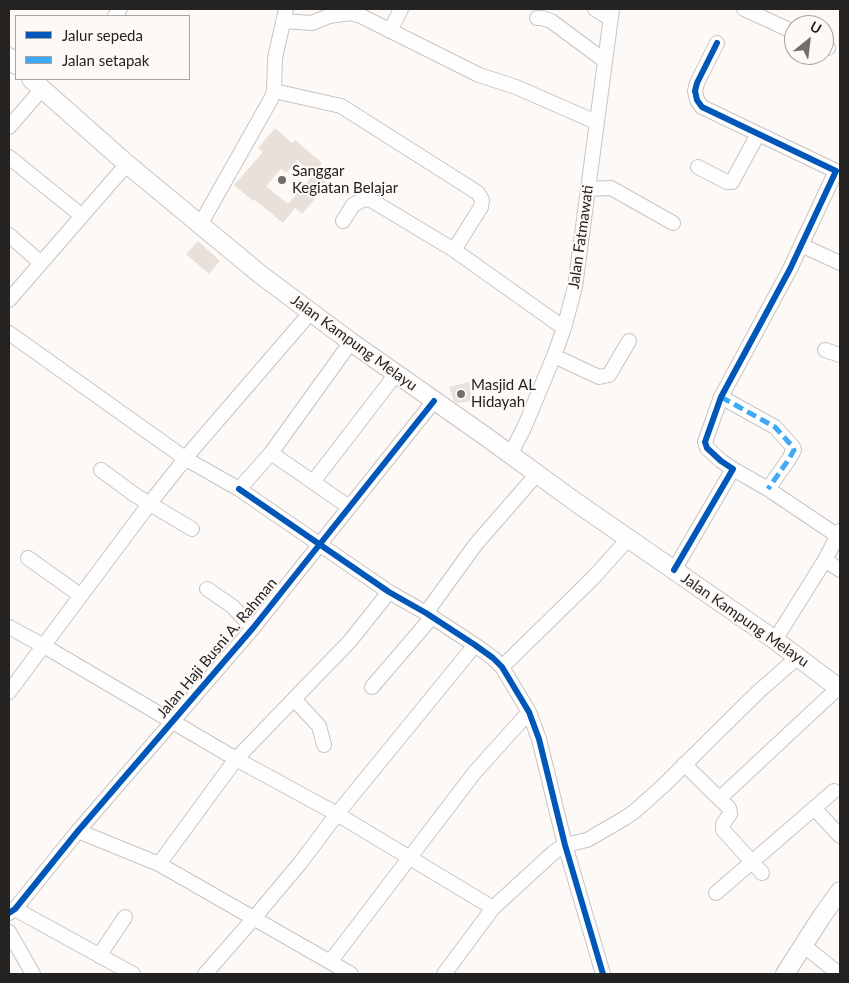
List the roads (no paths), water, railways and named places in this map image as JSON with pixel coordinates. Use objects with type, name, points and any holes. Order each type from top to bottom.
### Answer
[{"type":"main road","name":"Jalan Kampung Melayu","points":[[36,84],[127,164],[261,275],[351,342],[628,539],[776,640],[839,688]]},
{"type":"main road","points":[[788,972],[803,945],[840,891]]},
{"type":"street","points":[[390,31],[400,9]]},
{"type":"street","points":[[549,9],[605,56]]},
{"type":"street","points":[[595,9],[611,14]]},
{"type":"street","points":[[744,9],[784,27]]},
{"type":"street","points":[[200,225],[274,91],[275,58],[284,15],[312,23],[337,14],[363,12],[390,31],[479,75],[516,87],[596,122]]},
{"type":"street","name":"Jalan Fatmawati","points":[[510,455],[524,428],[554,356],[575,287],[611,14]]},
{"type":"street","points":[[537,18],[546,19],[605,56]]},
{"type":"street","points":[[717,42],[695,91],[697,100],[702,107],[836,171],[801,245],[721,398],[705,442],[707,448],[720,461],[839,533],[825,560],[776,640]]},
{"type":"street","points":[[9,127],[36,84]]},
{"type":"street","points":[[274,91],[341,106],[478,194],[482,200],[481,207],[454,250]]},
{"type":"street","points":[[698,166],[727,182],[732,182],[758,134]]},
{"type":"street","points":[[9,157],[82,216]]},
{"type":"street","points":[[9,300],[127,164]]},
{"type":"street","points":[[588,189],[611,188],[673,223]]},
{"type":"street","points":[[343,221],[353,205],[364,199],[371,200],[454,250],[564,328]]},
{"type":"street","points":[[9,235],[41,263]]},
{"type":"street","points":[[801,245],[840,264]]},
{"type":"street","points":[[9,692],[150,503],[311,312]]},
{"type":"street","points":[[9,334],[186,459],[239,489],[389,592],[475,645],[502,667],[529,712],[539,739],[599,972]]},
{"type":"street","points":[[554,356],[599,377],[609,375],[629,341]]},
{"type":"street","points":[[239,489],[271,454],[351,342]]},
{"type":"street","points":[[826,350],[840,355]]},
{"type":"street","points":[[313,482],[396,374]]},
{"type":"street","points":[[721,398],[775,427],[793,447],[794,450],[789,459],[768,489]]},
{"type":"street","name":"Jalan Haji Busni A. Rahman","points":[[133,974],[12,911],[78,831],[253,628],[434,400]]},
{"type":"street","points":[[271,454],[349,507]]},
{"type":"street","points":[[674,570],[732,469]]},
{"type":"street","points":[[101,470],[135,495],[192,530]]},
{"type":"street","points":[[372,687],[429,615],[476,544],[537,474]]},
{"type":"street","points":[[502,667],[594,577],[628,539]]},
{"type":"street","points":[[28,558],[80,595]]},
{"type":"street","points":[[825,560],[840,570]]},
{"type":"street","points":[[207,589],[232,606],[253,628]]},
{"type":"street","points":[[159,864],[236,759],[350,641],[389,592]]},
{"type":"street","points":[[9,627],[236,759],[337,814],[493,908]]},
{"type":"street","points":[[205,974],[301,862],[337,814],[475,645]]},
{"type":"street","points":[[444,974],[493,908],[554,852],[565,845],[587,840],[625,818],[663,786],[758,692],[798,657]]},
{"type":"street","points":[[720,798],[839,688]]},
{"type":"street","points":[[294,699],[319,726],[324,744]]},
{"type":"street","points":[[330,962],[482,763],[529,712]]},
{"type":"street","points":[[684,764],[730,810],[722,827],[723,830],[762,873]]},
{"type":"street","points":[[716,893],[834,791]]},
{"type":"street","points":[[814,808],[840,836]]},
{"type":"street","points":[[78,831],[159,864],[351,974]]},
{"type":"street","points":[[99,956],[125,917]]},
{"type":"street","points":[[9,932],[33,974]]},
{"type":"street","points":[[803,945],[840,974]]},
{"type":"place","name":"Sanggar Kegiatan Belajar","points":[[282,180]]},
{"type":"place","name":"Masjid AL Hidayah","points":[[461,394]]}]
